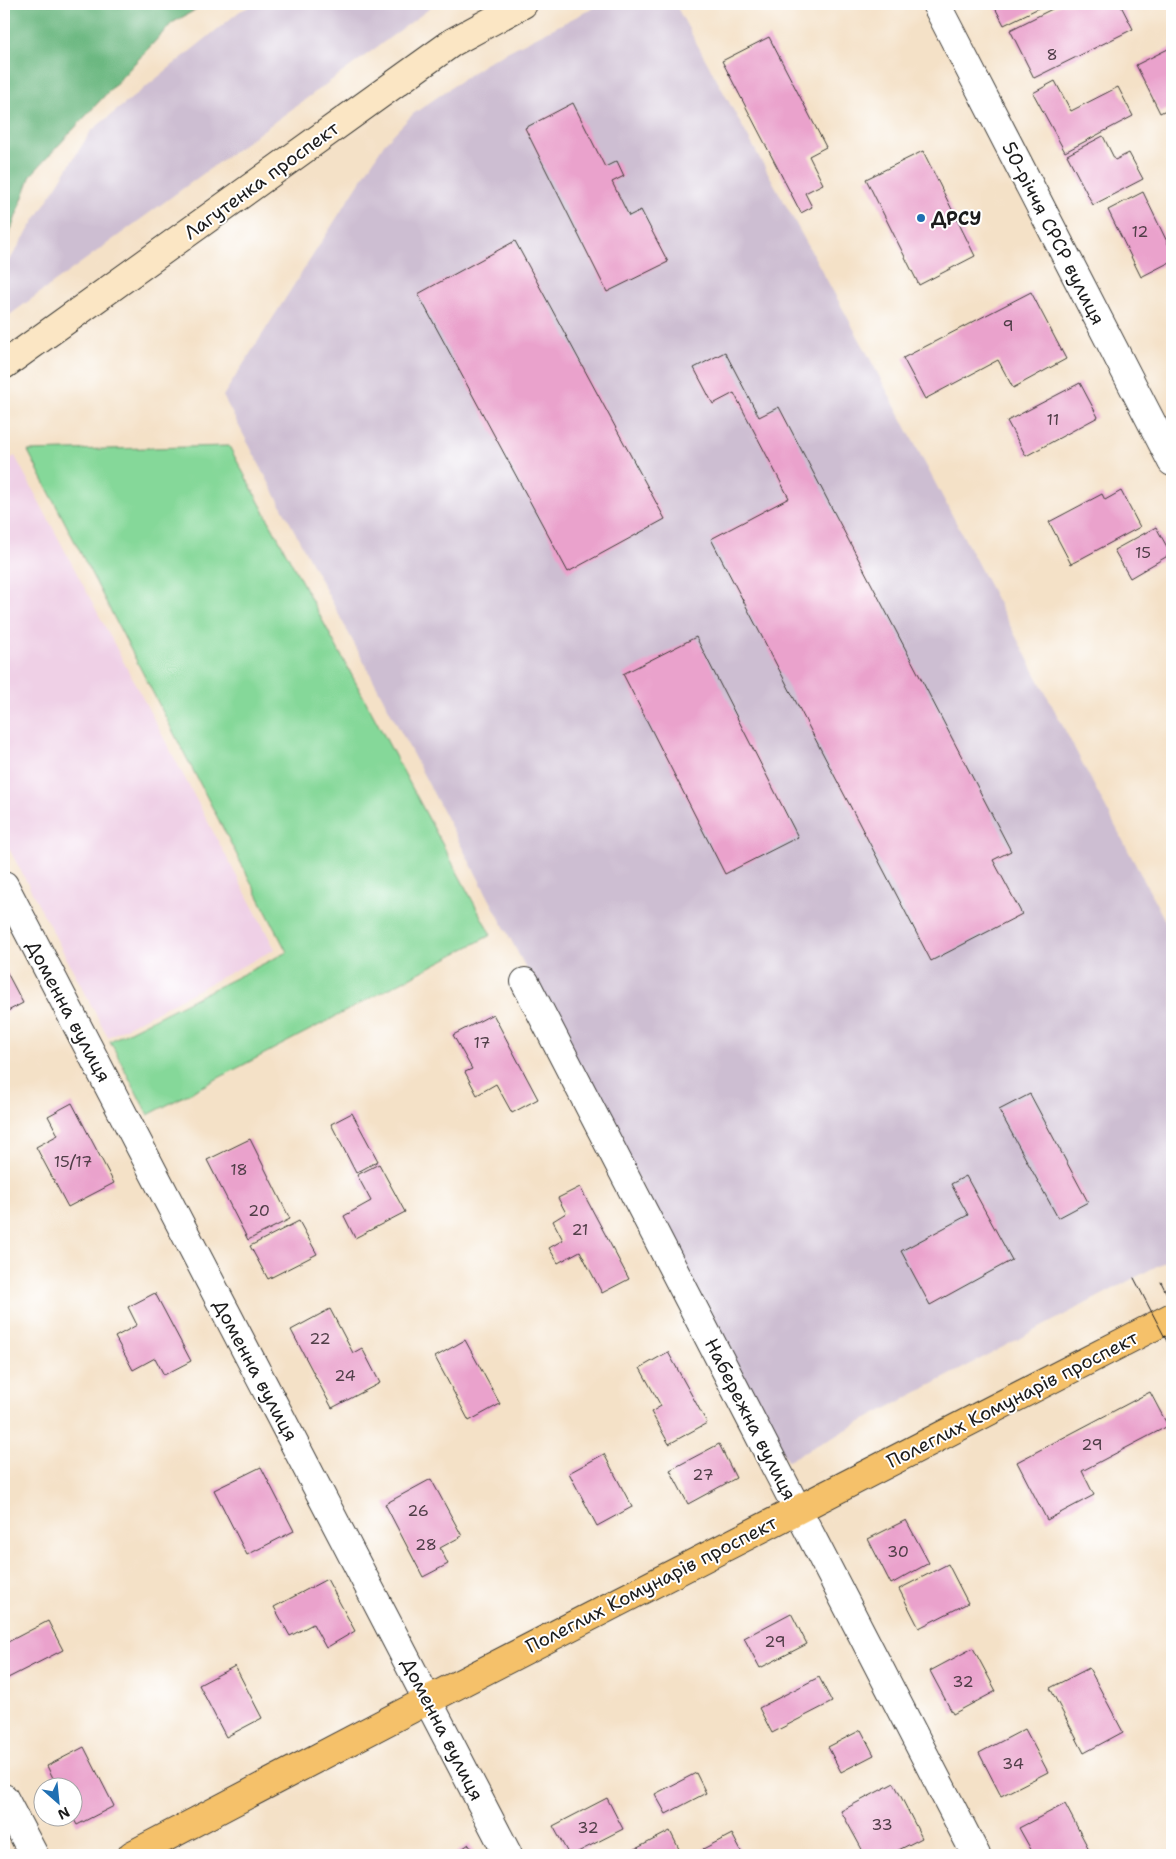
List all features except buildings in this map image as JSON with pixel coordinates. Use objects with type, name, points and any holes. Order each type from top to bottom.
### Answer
[{"type":"main road","name":"Полеглих Комунарів проспект","points":[[132,1855],[798,1508],[1170,1324]]},
{"type":"street","name":"Лагутенка проспект","points":[[4,365],[453,42],[523,4]]},
{"type":"street","name":"50-річчя СРСР вулиця","points":[[936,4],[1172,462]]},
{"type":"street","name":"Доменна вулиця","points":[[4,885],[508,1855]]},
{"type":"street","name":"Набережна вулиця","points":[[525,982],[976,1855]]},
{"type":"street","points":[[4,1798],[34,1855]]},
{"type":"shaded area","points":[[256,4],[436,4],[4,319],[4,264],[11,258],[91,131],[240,11]]},
{"type":"shaded area","points":[[601,4],[675,4],[866,351],[1172,934],[1172,1258],[787,1461],[223,396],[384,144],[413,114],[489,61]]},
{"type":"shaded area","points":[[15,456],[275,949],[108,1037],[4,839],[4,462]]},
{"type":"green space","points":[[4,4],[206,4],[172,23],[31,175],[4,249]]},
{"type":"green space","points":[[229,446],[491,935],[148,1115],[110,1041],[287,952],[28,451]]},
{"type":"tram line","points":[[1134,1278],[1172,1351]]},
{"type":"tram line","points":[[1161,1282],[1172,1304]]},
{"type":"place","name":"ДРСУ","points":[[921,218]]}]
